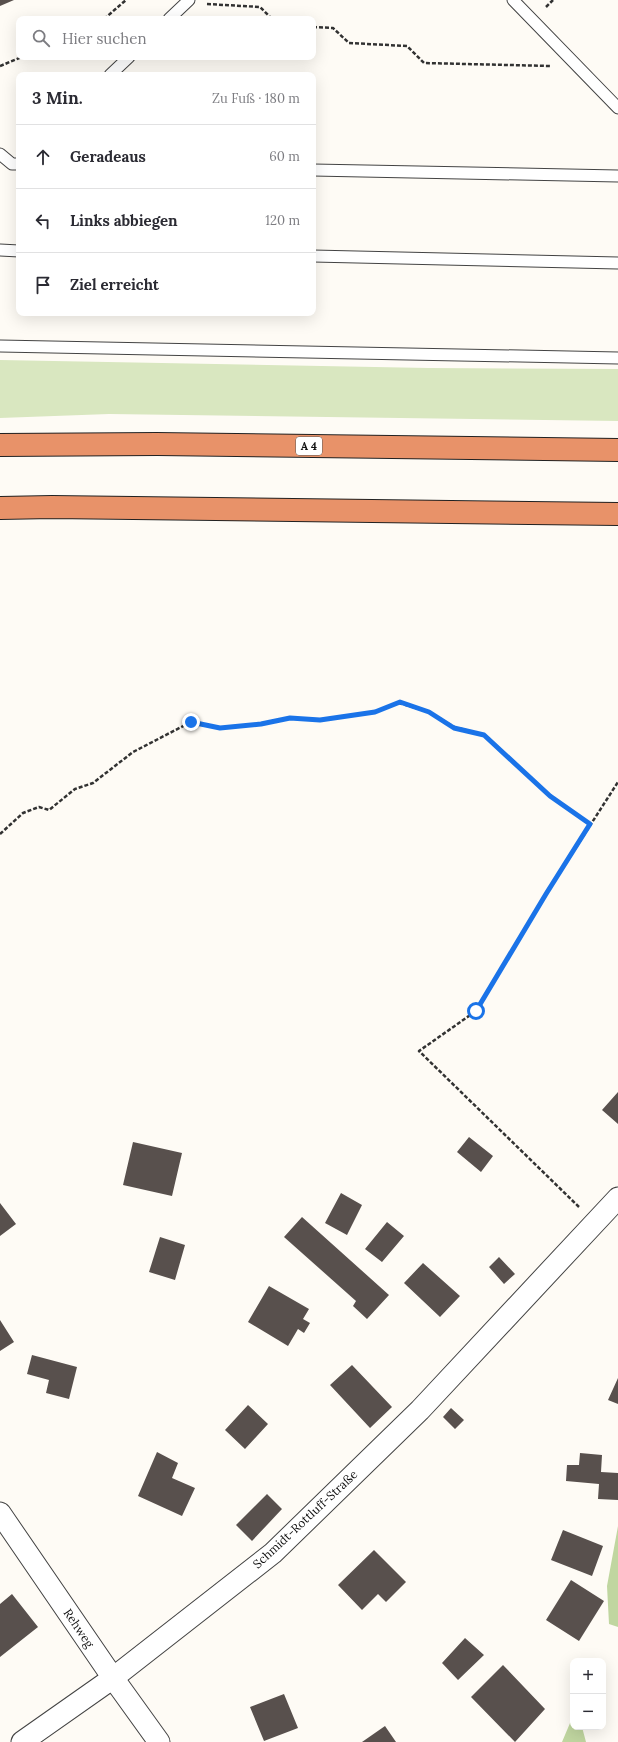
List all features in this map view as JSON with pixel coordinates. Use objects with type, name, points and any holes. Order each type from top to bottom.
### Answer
[{"type":"highway","name":"A 4","points":[[0,445],[157,444],[618,450]]},
{"type":"highway","points":[[0,508],[75,507],[618,514]]},
{"type":"street","name":"Schmidt-Rottluff-Straße","points":[[22,1742],[113,1678],[273,1553],[420,1410],[618,1198]]},
{"type":"street","name":"Rehweg","points":[[0,1513],[113,1678],[159,1742]]},
{"type":"lane","points":[[172,16],[189,0]]},
{"type":"lane","points":[[513,0],[618,108]]},
{"type":"lane","points":[[113,72],[126,60]]},
{"type":"lane","points":[[0,154],[16,162]]},
{"type":"lane","points":[[0,164],[16,162]]},
{"type":"lane","points":[[316,170],[618,176]]},
{"type":"lane","points":[[0,250],[16,251]]},
{"type":"lane","points":[[316,256],[618,263]]},
{"type":"lane","points":[[0,346],[618,358]]},
{"type":"path","points":[[107,16],[126,0]]},
{"type":"path","points":[[202,4],[260,8],[269,16]]},
{"type":"path","points":[[316,27],[333,28],[349,43],[407,46],[424,63],[578,67]]},
{"type":"path","points":[[0,66],[16,59]]},
{"type":"path","points":[[0,834],[23,812],[39,807],[49,810],[75,789],[93,783],[134,752],[191,722],[220,728],[261,724],[290,718],[320,720],[375,712],[400,702],[429,712],[454,728],[484,735],[550,796],[590,824]]},
{"type":"path","points":[[595,1223],[419,1051],[476,1011],[546,894],[618,782]]},
{"type":"green space","points":[[0,360],[429,368],[618,369],[618,421],[109,414],[0,418]]},
{"type":"green space","points":[[618,1526],[618,1627],[609,1624],[607,1586]]},
{"type":"green space","points":[[570,1723],[570,1730],[583,1730],[586,1742],[562,1742]]},
{"type":"building","points":[[0,0],[14,0],[0,6]]},
{"type":"building","points":[[618,1092],[618,1124],[602,1110]]},
{"type":"building","points":[[469,1137],[493,1156],[481,1172],[457,1152]]},
{"type":"building","points":[[133,1142],[182,1153],[172,1196],[123,1185]]},
{"type":"building","points":[[341,1193],[362,1205],[347,1235],[325,1223]]},
{"type":"building","points":[[0,1203],[16,1224],[0,1236]]},
{"type":"building","points":[[302,1217],[389,1295],[367,1319],[353,1306],[356,1301],[284,1237]]},
{"type":"building","points":[[387,1222],[404,1236],[382,1262],[365,1249]]},
{"type":"building","points":[[160,1237],[185,1245],[175,1280],[149,1272]]},
{"type":"building","points":[[499,1257],[515,1274],[504,1284],[489,1267]]},
{"type":"building","points":[[423,1263],[460,1296],[440,1317],[404,1283]]},
{"type":"building","points":[[269,1286],[309,1309],[303,1319],[310,1323],[304,1333],[298,1329],[288,1346],[248,1322]]},
{"type":"building","points":[[0,1320],[14,1342],[0,1351]]},
{"type":"building","points":[[32,1355],[77,1367],[69,1399],[46,1393],[49,1380],[27,1374]]},
{"type":"building","points":[[352,1365],[392,1407],[370,1428],[330,1385]]},
{"type":"building","points":[[618,1378],[618,1404],[608,1400]]},
{"type":"building","points":[[248,1405],[268,1424],[245,1449],[225,1430]]},
{"type":"building","points":[[451,1408],[464,1420],[455,1429],[443,1417]]},
{"type":"building","points":[[157,1452],[178,1463],[172,1478],[195,1488],[182,1516],[138,1496]]},
{"type":"building","points":[[580,1453],[602,1455],[601,1472],[618,1473],[618,1500],[598,1499],[599,1484],[566,1481],[567,1465],[579,1465]]},
{"type":"building","points":[[267,1494],[282,1509],[252,1541],[236,1525]]},
{"type":"building","points":[[563,1530],[603,1546],[592,1576],[551,1560]]},
{"type":"building","points":[[374,1550],[406,1582],[386,1602],[378,1594],[362,1610],[338,1585]]},
{"type":"building","points":[[571,1580],[604,1601],[579,1641],[546,1620]]},
{"type":"building","points":[[12,1594],[38,1627],[0,1657],[0,1604]]},
{"type":"building","points":[[465,1638],[484,1655],[458,1680],[442,1663]]},
{"type":"building","points":[[503,1665],[545,1709],[515,1742],[471,1697]]},
{"type":"building","points":[[284,1694],[298,1728],[264,1741],[250,1707]]},
{"type":"building","points":[[385,1726],[396,1742],[362,1742]]},
{"type":"route","points":[[191,722],[220,728],[261,724],[290,718],[320,720],[375,712],[400,702],[429,712],[454,728],[484,735],[550,796],[590,824],[476,1011]]}]
